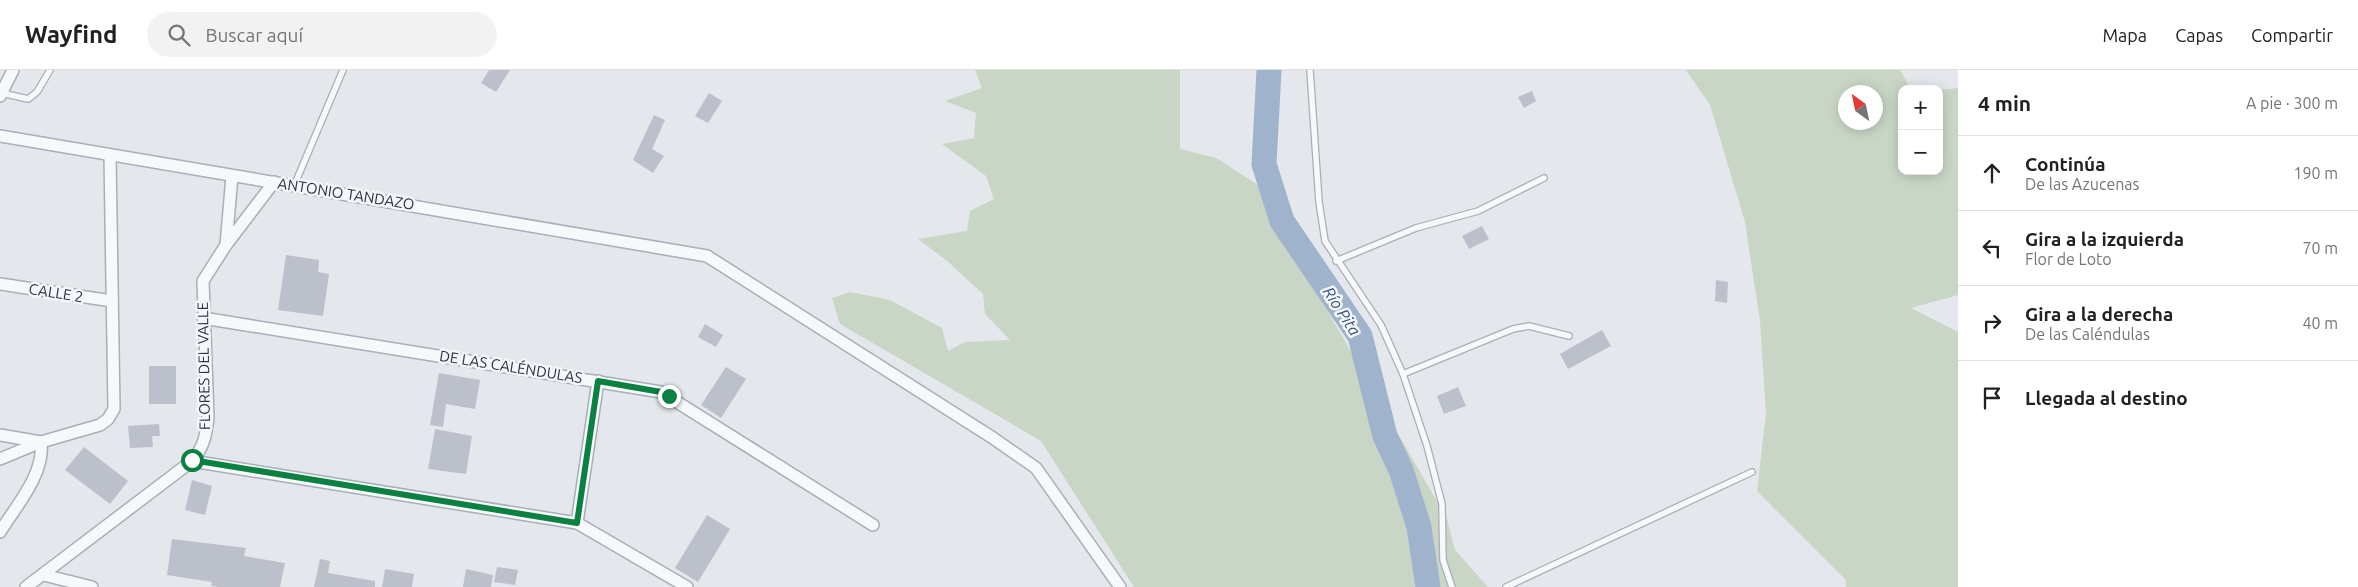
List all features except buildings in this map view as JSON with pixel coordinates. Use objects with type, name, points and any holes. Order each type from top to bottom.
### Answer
[{"type":"street","points":[[1,94],[13,70]]},
{"type":"street","name":"ANTONIO TANDAZO","points":[[0,136],[692,251],[707,256],[1036,468],[1120,587]]},
{"type":"street","points":[[0,459],[42,442],[100,424],[108,419],[114,408],[110,155]]},
{"type":"street","name":"FLORES DEL VALLE","points":[[226,245],[232,176]]},
{"type":"street","name":"FLORES DEL VALLE","points":[[26,587],[192,460],[205,440],[208,418],[203,281],[226,245],[274,182]]},
{"type":"street","name":"CALLE 2","points":[[0,284],[112,301]]},
{"type":"street","name":"DE LAS CALÉNDULAS","points":[[203,318],[598,381],[665,394],[873,525]]},
{"type":"street","points":[[577,523],[598,381]]},
{"type":"street","points":[[0,435],[42,442]]},
{"type":"street","points":[[0,532],[42,460],[42,442]]},
{"type":"street","points":[[192,460],[577,523],[687,587]]},
{"type":"street","points":[[44,575],[92,587]]},
{"type":"lane","points":[[1,94],[22,99],[33,97],[50,70]]},
{"type":"lane","points":[[294,186],[343,70]]},
{"type":"lane","points":[[1310,70],[1319,202],[1325,241],[1336,261],[1381,325],[1403,374],[1427,446],[1442,504],[1443,560],[1452,587]]},
{"type":"lane","points":[[1336,261],[1416,228],[1478,211],[1544,178]]},
{"type":"lane","points":[[1403,374],[1513,329],[1529,326],[1569,336]]},
{"type":"lane","points":[[1506,587],[1752,472]]},
{"type":"green space","points":[[975,70],[1180,70],[1180,149],[1216,158],[1258,185],[1280,228],[1447,519],[1455,550],[1488,587],[1134,587],[1041,441],[840,324],[832,298],[850,292],[890,300],[942,328],[948,351],[965,342],[1010,340],[985,314],[983,294],[946,260],[918,239],[967,231],[970,211],[994,199],[986,176],[942,144],[974,138],[976,113],[945,101],[982,88]]},
{"type":"green space","points":[[1686,70],[1900,70],[1909,85],[1898,85],[1898,175],[1943,175],[1943,90],[1958,88],[1958,295],[1911,308],[1958,332],[1958,587],[1846,587],[1846,580],[1757,491],[1766,413],[1760,321],[1745,222],[1710,105]]},
{"type":"waterway","name":"Río Pita","points":[[1269,70],[1264,164],[1282,221],[1360,336],[1385,436],[1401,470],[1419,527],[1428,587]]},
{"type":"route","points":[[192,460],[577,523],[598,381],[661,392],[669,396]]}]
